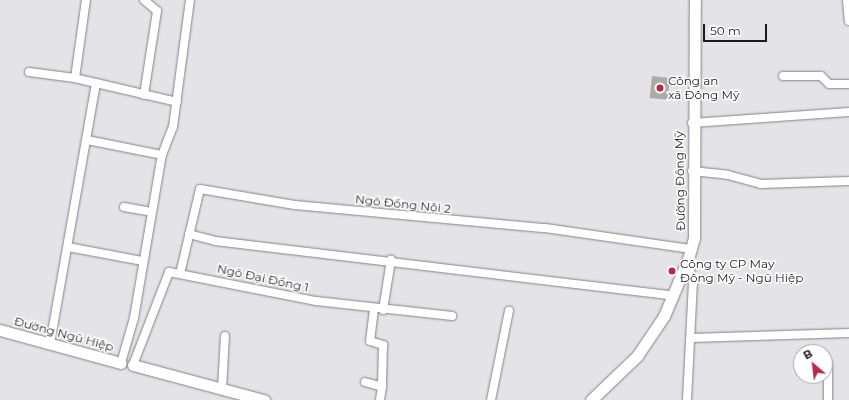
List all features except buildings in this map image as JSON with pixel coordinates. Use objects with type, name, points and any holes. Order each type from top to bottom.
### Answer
[{"type":"street","points":[[75,78],[86,0]]},
{"type":"street","points":[[144,0],[158,11],[144,95]]},
{"type":"street","points":[[121,362],[134,318],[142,261],[162,155],[171,139],[190,0]]},
{"type":"street","name":"Đường Đông Mỹ","points":[[591,400],[637,356],[673,296],[689,254],[695,0]]},
{"type":"street","points":[[847,0],[849,21]]},
{"type":"street","points":[[29,72],[75,78],[177,102]]},
{"type":"street","points":[[783,76],[821,76],[829,84],[849,84]]},
{"type":"street","points":[[50,344],[96,83]]},
{"type":"street","points":[[692,123],[849,112]]},
{"type":"street","points":[[86,140],[162,155]]},
{"type":"street","points":[[692,171],[774,184],[849,181]]},
{"type":"street","name":"Ngõ Đồng Nội 2","points":[[180,274],[200,189],[295,205],[545,228],[689,254]]},
{"type":"street","points":[[124,208],[152,212]]},
{"type":"street","points":[[189,234],[214,240],[391,260],[673,296]]},
{"type":"street","points":[[68,247],[142,261]]},
{"type":"street","points":[[688,400],[692,338],[693,283],[689,254]]},
{"type":"street","points":[[383,310],[391,260]]},
{"type":"street","points":[[180,274],[169,272],[133,365],[264,400]]},
{"type":"street","name":"Ngõ Đại Đồng 1","points":[[180,274],[374,309],[452,316]]},
{"type":"street","points":[[374,309],[370,341],[383,345],[382,386],[380,400]]},
{"type":"street","points":[[491,400],[509,311]]},
{"type":"street","name":"Đường Ngũ Hiệp","points":[[0,330],[121,362]]},
{"type":"street","points":[[692,338],[849,333]]},
{"type":"street","points":[[222,389],[225,336]]},
{"type":"street","points":[[365,382],[382,386]]},
{"type":"street","points":[[828,384],[828,400]]},
{"type":"place","name":"Công an xã Đông Mỹ","points":[[660,88]]},
{"type":"place","name":"Công ty CP May Đông Mỹ - Ngũ Hiệp","points":[[672,271]]}]
